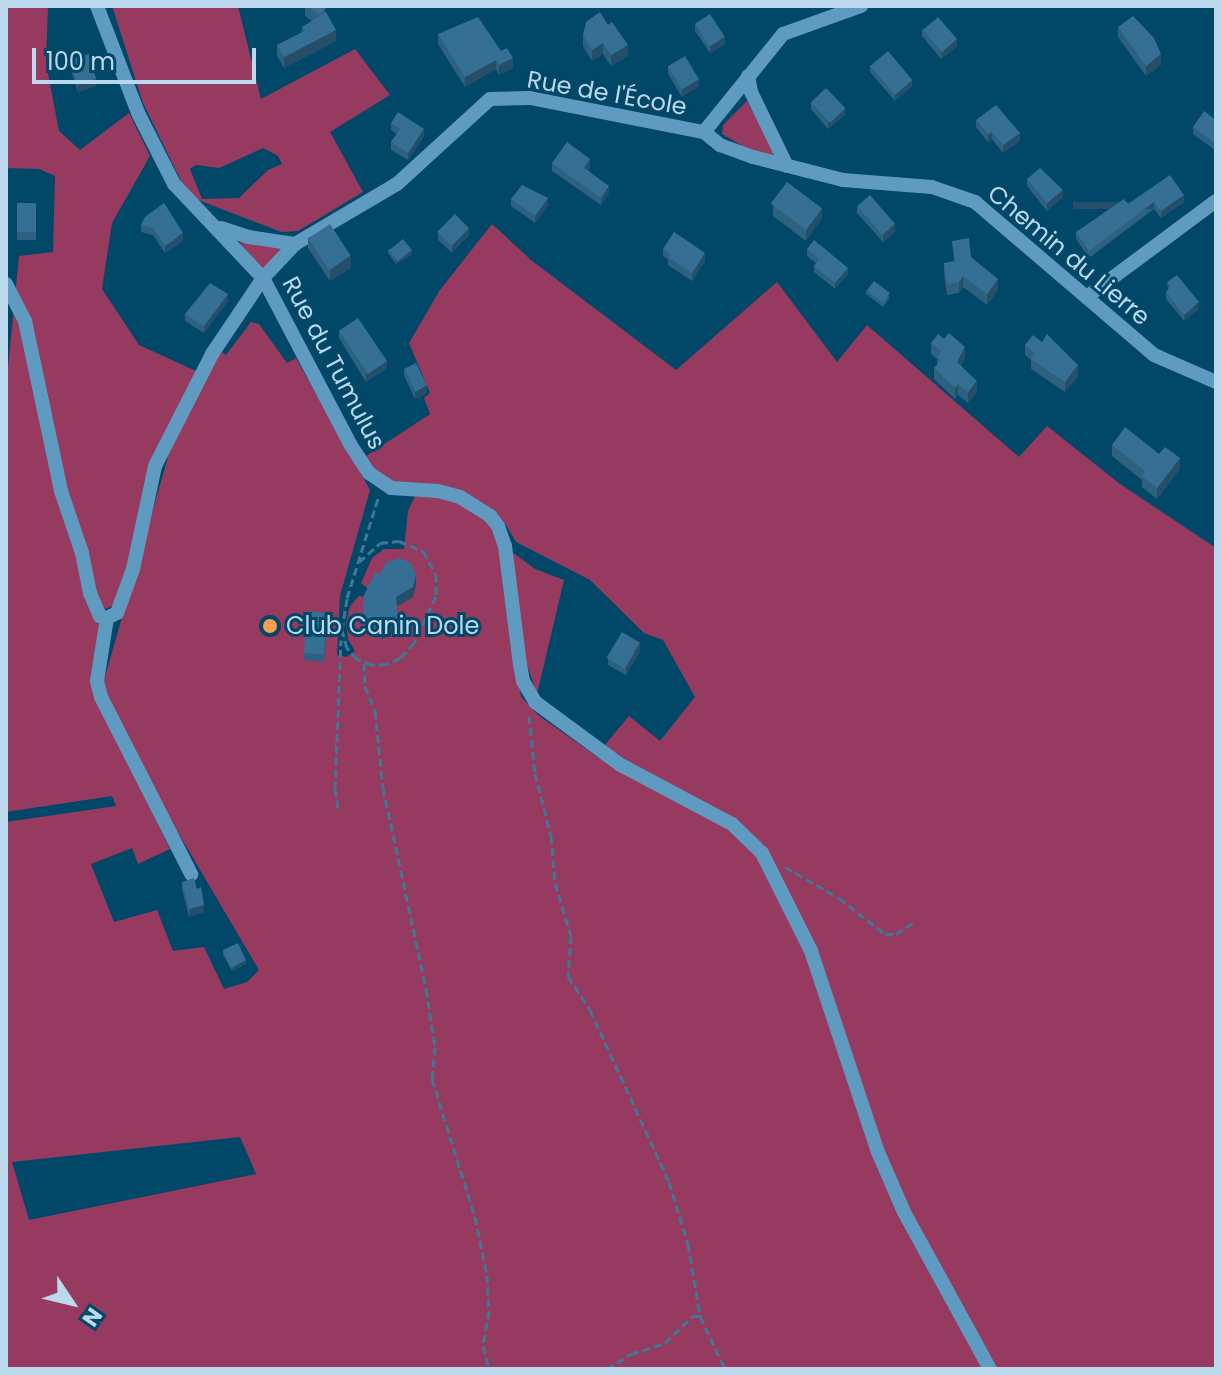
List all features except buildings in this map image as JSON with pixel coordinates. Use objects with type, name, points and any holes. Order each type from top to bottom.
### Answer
[{"type":"street","name":"Rue du Tumulus","points":[[97,6],[115,57],[166,169],[187,201],[218,227],[263,278],[350,444],[369,473],[382,484],[405,491],[449,492],[474,504],[498,526],[505,546],[520,664],[528,691]]},
{"type":"street","name":"Rue de l'École","points":[[107,618],[117,613],[133,569],[155,466],[212,354],[263,278],[295,244],[397,184],[490,99],[530,98],[704,132],[783,34],[861,6]]},
{"type":"street","points":[[748,76],[751,92],[787,166]]},
{"type":"street","name":"Chemin du Lierre","points":[[704,132],[720,145],[787,166],[843,180],[932,187],[975,202],[1154,355],[1216,382]]},
{"type":"street","points":[[1088,296],[1216,201]]},
{"type":"street","points":[[218,227],[249,237],[295,244]]},
{"type":"street","points":[[6,284],[25,321],[61,491],[82,553],[90,593],[100,616],[107,618],[97,681],[101,697],[191,874]]},
{"type":"street","points":[[528,691],[565,727],[619,764],[732,824],[762,853],[811,951],[878,1152],[904,1212],[990,1369]]},
{"type":"path","points":[[338,808],[335,789],[343,619],[382,484]]},
{"type":"path","points":[[343,619],[347,648],[364,663],[387,664],[406,653],[429,615],[437,585],[429,558],[408,542],[380,543],[359,562]]},
{"type":"path","points":[[364,663],[365,686],[375,711],[383,788],[390,805],[426,989],[435,1047],[432,1079],[478,1227],[487,1275],[489,1311],[483,1346],[489,1369]]},
{"type":"path","points":[[528,691],[535,773],[548,818],[555,883],[571,936],[568,976],[590,1010],[669,1182],[688,1244],[700,1316],[725,1369]]},
{"type":"path","points":[[762,853],[839,898],[885,934],[896,934],[913,923]]},
{"type":"path","points":[[607,1369],[631,1354],[665,1343],[693,1316],[700,1316]]},
{"type":"shaded area","points":[[6,6],[48,6],[46,63],[59,131],[80,150],[129,113],[150,156],[112,223],[102,289],[139,345],[198,372],[148,473],[133,545],[116,604],[93,615],[100,626],[93,677],[99,703],[170,849],[138,864],[132,848],[91,864],[114,922],[157,910],[173,951],[204,947],[224,989],[247,982],[259,970],[173,824],[106,694],[104,680],[170,450],[199,386],[220,351],[226,355],[251,322],[259,324],[287,363],[296,358],[370,490],[340,596],[337,655],[346,657],[355,651],[348,639],[346,623],[350,606],[359,596],[369,597],[371,591],[361,583],[372,558],[384,549],[404,549],[408,511],[415,496],[450,498],[485,519],[499,538],[521,697],[538,715],[596,756],[659,791],[664,784],[604,746],[629,716],[660,741],[695,697],[663,640],[644,633],[590,580],[516,542],[503,520],[466,493],[453,489],[408,487],[388,481],[363,458],[430,414],[424,398],[430,393],[409,343],[440,290],[492,224],[531,260],[676,370],[777,282],[837,362],[867,325],[1019,457],[1047,426],[1120,484],[1216,548],[1216,1369],[6,1369],[6,822],[116,806],[112,796],[6,812],[6,388],[19,256],[53,252],[55,176],[39,169],[6,168]],"holes":[[[240,1137],[256,1174],[29,1220],[12,1162]]]},
{"type":"shaded area","points":[[112,6],[238,6],[261,99],[355,49],[390,95],[330,132],[363,192],[298,231],[281,232],[193,198],[182,183],[143,103]],"holes":[[[263,148],[278,156],[282,164],[268,170],[239,198],[202,199],[190,169],[196,165],[219,168]]]},
{"type":"shaded area","points":[[747,101],[775,153],[771,156],[751,151],[722,134],[723,125]]},
{"type":"shaded area","points":[[238,240],[282,247],[263,271]]},
{"type":"shaded area","points":[[512,552],[535,569],[564,580],[537,694],[522,650]]},
{"type":"place","name":"Club Canin Dole","points":[[270,626]]}]
